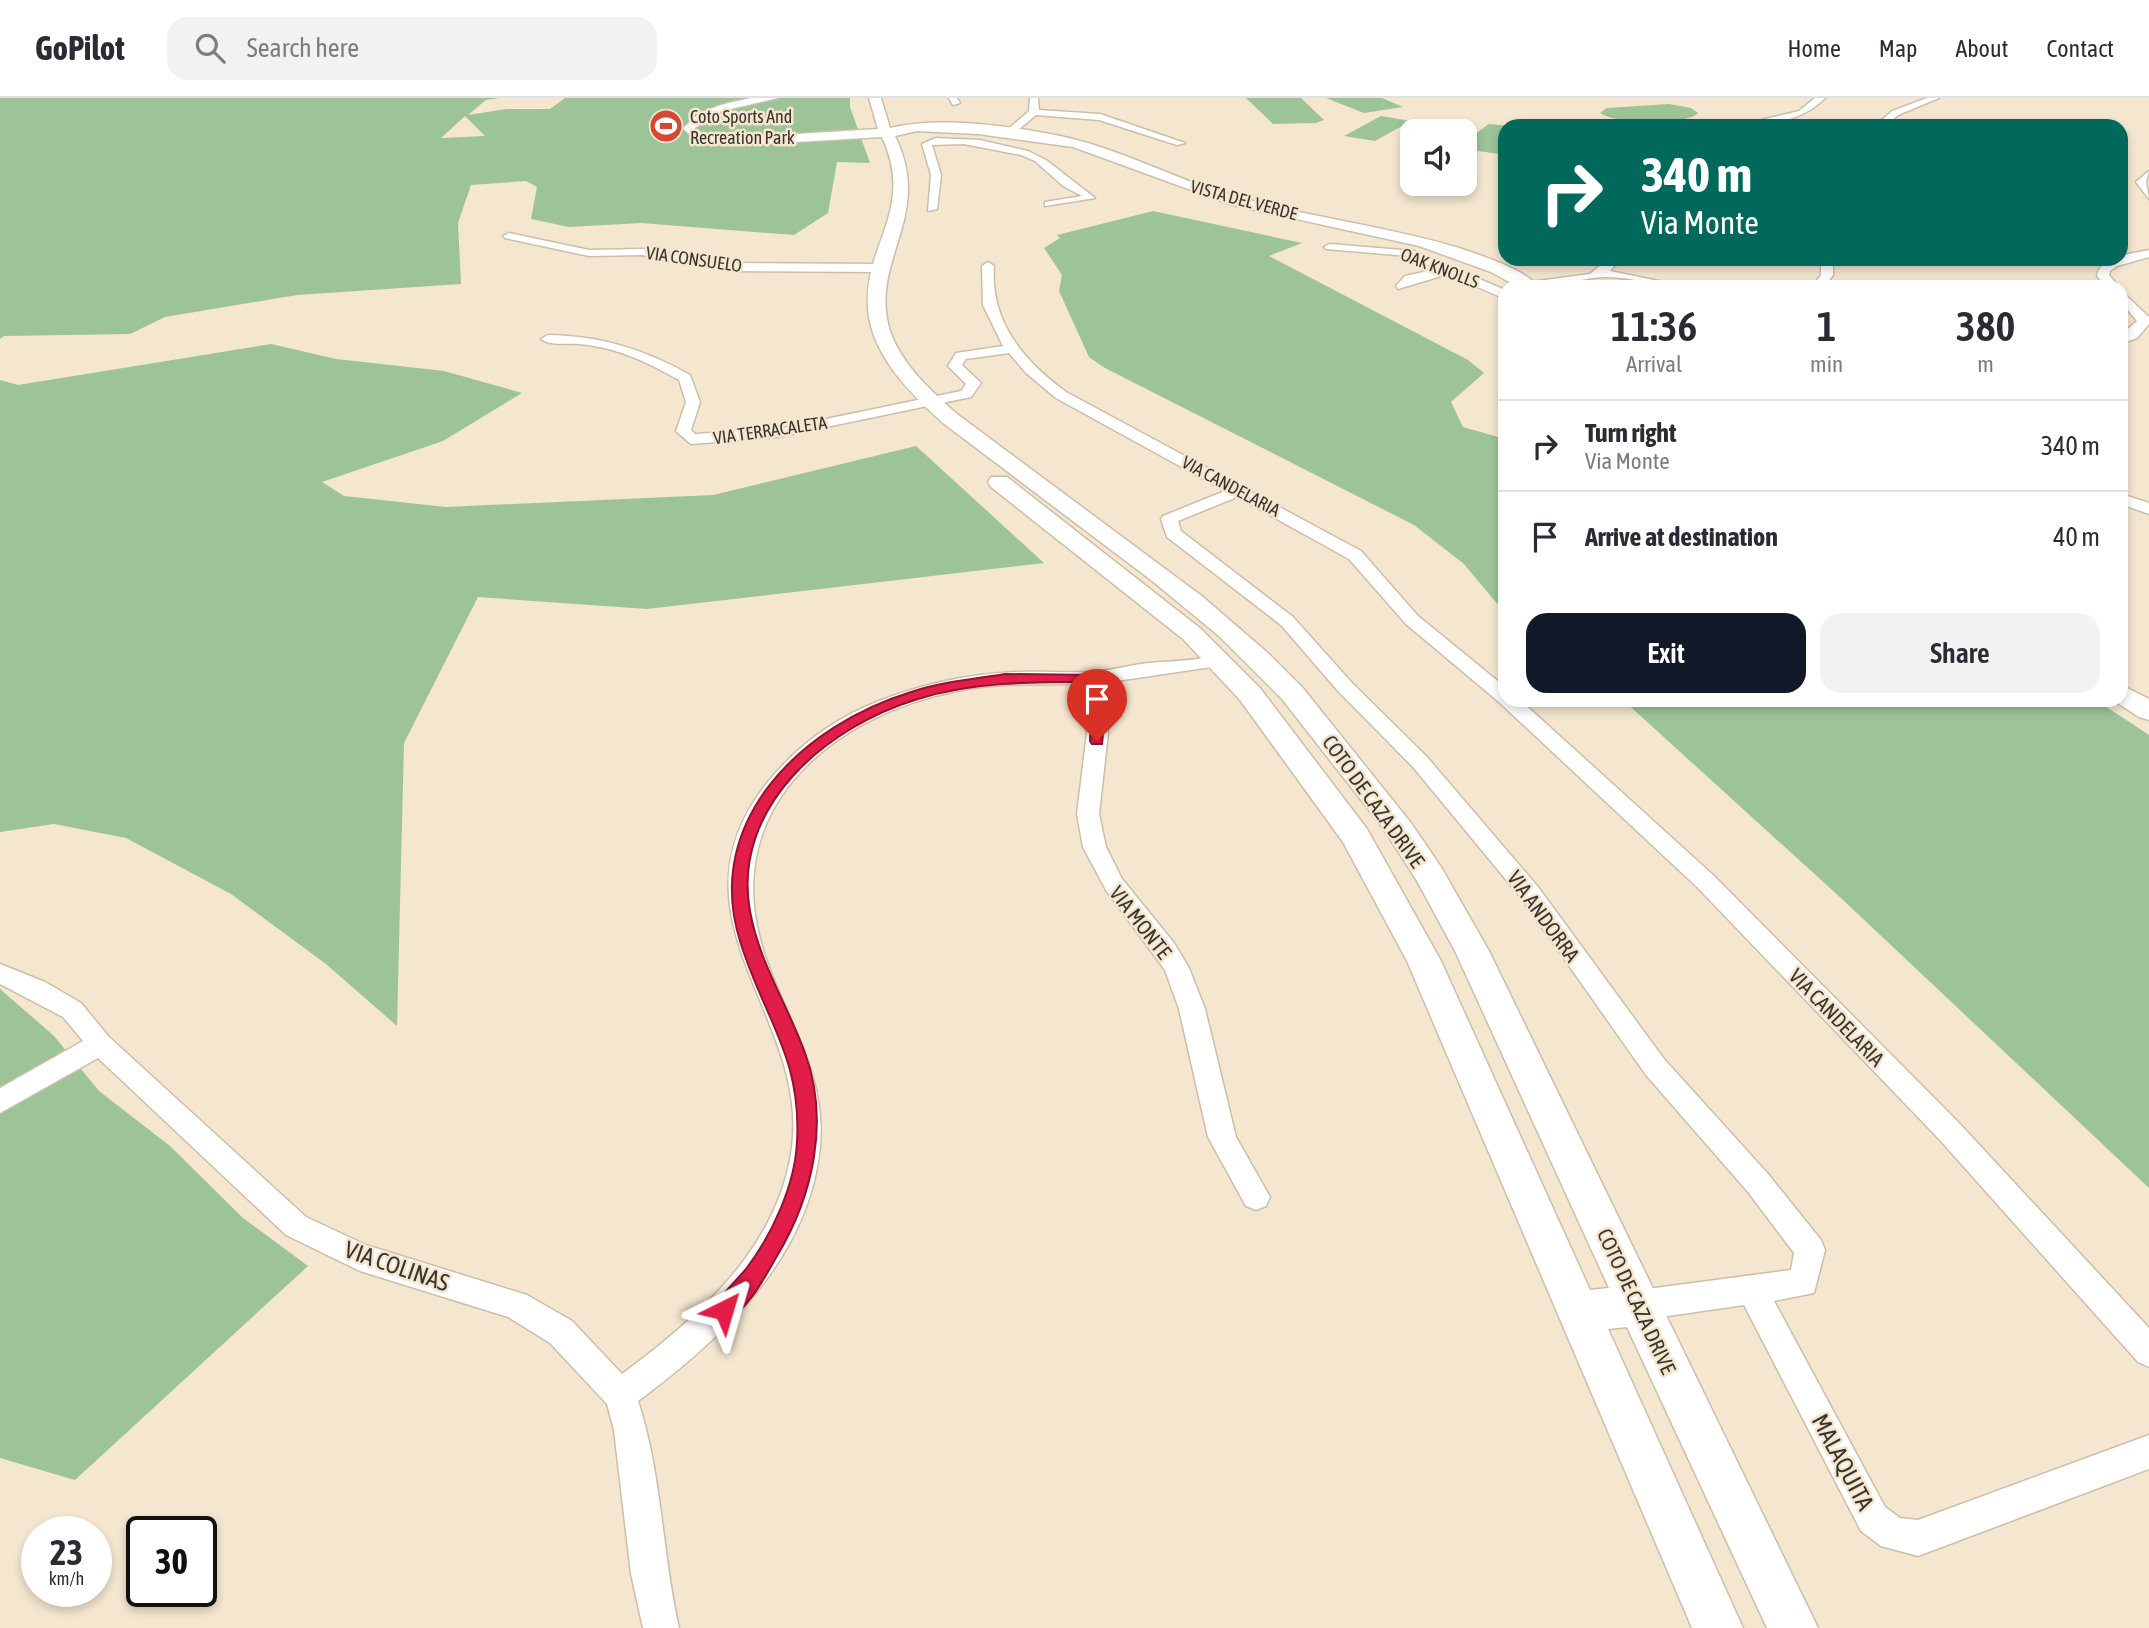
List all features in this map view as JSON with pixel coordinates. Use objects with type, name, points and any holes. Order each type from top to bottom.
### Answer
[{"type":"main road","name":"COTO DE CAZA DRIVE","points":[[863,98],[864,119],[882,131]]},
{"type":"main road","name":"COTO DE CAZA DRIVE","points":[[875,98],[882,131],[902,178],[896,217],[881,268],[876,299],[881,330],[897,362],[921,402],[1042,518],[1166,612],[1250,694],[1356,837],[1424,961],[1717,1628]]},
{"type":"main road","name":"VISTA DEL VERDE","points":[[689,128],[692,135],[702,139],[729,142],[882,131],[953,129],[1010,132],[1061,141],[1100,151],[1154,174],[1237,202],[1414,239],[1483,262],[1518,280]]},
{"type":"main road","name":"COTO DE CAZA DRIVE","points":[[882,131],[882,166]]},
{"type":"main road","points":[[857,289],[863,261]]},
{"type":"main road","name":"COTO DE CAZA DRIVE","points":[[872,358],[882,375],[1101,535],[1180,588],[1215,617],[1292,694],[1408,841],[1495,1001],[1793,1628]]},
{"type":"main road","points":[[2128,698],[2149,711]]},
{"type":"main road","points":[[1577,1312],[1640,1305]]},
{"type":"street","points":[[689,128],[693,121],[724,108],[774,98]]},
{"type":"street","points":[[1034,98],[1034,112]]},
{"type":"street","points":[[1774,119],[1802,113],[1821,98]]},
{"type":"street","points":[[1888,119],[1895,113],[1935,98]]},
{"type":"street","points":[[1010,132],[1034,112],[1100,117],[1180,143]]},
{"type":"street","points":[[932,209],[936,186],[927,148],[929,143],[949,141],[989,145],[1022,153],[1043,162],[1064,182],[1088,194],[1090,198],[1049,204]]},
{"type":"street","points":[[1022,153],[1037,152],[1059,145],[1061,141]]},
{"type":"street","points":[[2149,174],[2141,182],[2149,196]]},
{"type":"street","name":"VIA CONSUELO","points":[[509,236],[589,253],[642,252],[733,267],[863,261],[881,268]]},
{"type":"street","name":"OAK KNOLLS","points":[[1330,247],[1409,253],[1498,292]]},
{"type":"street","points":[[2128,259],[2149,253]]},
{"type":"street","name":"VIA CANDELARIA","points":[[988,266],[985,284],[989,304],[1011,349],[1036,378],[1061,395],[1355,555],[1412,620],[1498,692]]},
{"type":"street","points":[[1602,273],[1608,266]]},
{"type":"street","points":[[2107,280],[2103,276],[2104,270],[2109,266]]},
{"type":"street","points":[[1402,286],[1409,279],[1450,270]]},
{"type":"street","points":[[1578,280],[1602,273],[1642,280]]},
{"type":"street","points":[[2128,301],[2146,318],[2128,337]]},
{"type":"street","name":"VIA TERRACALETA","points":[[548,339],[604,341],[626,348],[685,378],[693,402],[682,431],[691,439],[778,433],[966,394],[974,383],[955,366],[961,356],[1011,349]]},
{"type":"street","name":"VIA ANDORRA","points":[[1239,491],[1170,519],[1173,533],[1287,621],[1345,687],[1420,762],[1530,893],[1655,1067],[1758,1183],[1810,1250],[1803,1283],[1753,1292],[1640,1305]]},
{"type":"street","points":[[2128,502],[2149,509]]},
{"type":"street","points":[[620,1395],[668,1361],[724,1310],[755,1274],[778,1236],[800,1183],[807,1145],[805,1090],[797,1055],[748,941],[741,908],[740,878],[743,854],[760,808],[776,783],[804,755],[844,726],[916,695],[1005,678],[1092,678],[1152,669],[1168,670],[1211,654]]},
{"type":"street","name":"VIA MONTE","points":[[1092,678],[1098,713],[1097,741],[1086,799],[1093,847],[1105,875],[1157,937],[1176,968],[1195,1014],[1206,1080],[1223,1139],[1256,1197]]},
{"type":"street","name":"VIA CANDELARIA","points":[[1515,707],[1705,881],[1949,1131],[2149,1351]]},
{"type":"street","name":"VIA COLINAS","points":[[0,974],[36,989],[72,1010],[100,1044],[296,1226],[359,1257],[516,1305],[561,1332],[620,1395],[631,1430],[649,1574],[662,1628]]},
{"type":"street","points":[[0,1102],[100,1044]]},
{"type":"street","name":"MALAQUITA","points":[[1753,1292],[1873,1519],[1893,1534],[1918,1538],[2149,1452]]},
{"type":"green space","points":[[0,98],[499,98],[486,100],[468,115],[507,109],[550,109],[565,98],[850,98],[850,107],[870,163],[837,162],[828,213],[794,235],[641,223],[569,227],[531,219],[537,187],[526,181],[471,185],[458,223],[461,284],[297,295],[165,317],[130,334],[4,336],[0,339]],"holes":[[[465,116],[485,136],[441,138]]]},
{"type":"green space","points":[[1246,98],[1301,98],[1324,120],[1316,123],[1273,124]]},
{"type":"green space","points":[[1326,98],[1382,98],[1403,107],[1364,113]]},
{"type":"green space","points":[[1669,104],[1691,108],[1698,113],[1684,119],[1620,119],[1600,113],[1607,108]]},
{"type":"green space","points":[[1381,116],[1400,119],[1400,127],[1375,141],[1344,136]]},
{"type":"green space","points":[[1489,124],[1498,125],[1498,154],[1477,151],[1477,132]]},
{"type":"green space","points":[[1153,211],[1302,243],[1269,256],[1468,360],[1484,373],[1451,402],[1463,427],[1498,437],[1498,605],[1464,564],[1414,525],[1105,368],[1089,357],[1059,291],[1062,275],[1044,248],[1060,238],[1057,235]]},
{"type":"green space","points":[[271,344],[336,359],[444,371],[522,393],[443,441],[322,482],[344,496],[446,507],[713,495],[916,446],[1044,563],[647,609],[478,597],[404,743],[397,1026],[326,964],[231,894],[126,838],[54,824],[0,832],[0,380],[18,385]]},
{"type":"green space","points":[[1631,707],[2107,707],[2149,735],[2149,1188],[1842,899]]},
{"type":"green space","points":[[0,989],[54,1036],[99,1091],[170,1146],[243,1218],[308,1266],[75,1480],[0,1458]]},
{"type":"place","name":"Coto Sports And Recreation Park","points":[[666,126]]},
{"type":"route","points":[[724,1310],[755,1274],[778,1236],[800,1183],[807,1145],[807,1102],[797,1055],[748,941],[741,908],[740,878],[743,854],[760,808],[776,783],[819,742],[874,710],[916,695],[957,685],[1005,678],[1092,678],[1098,713],[1097,741]]}]
